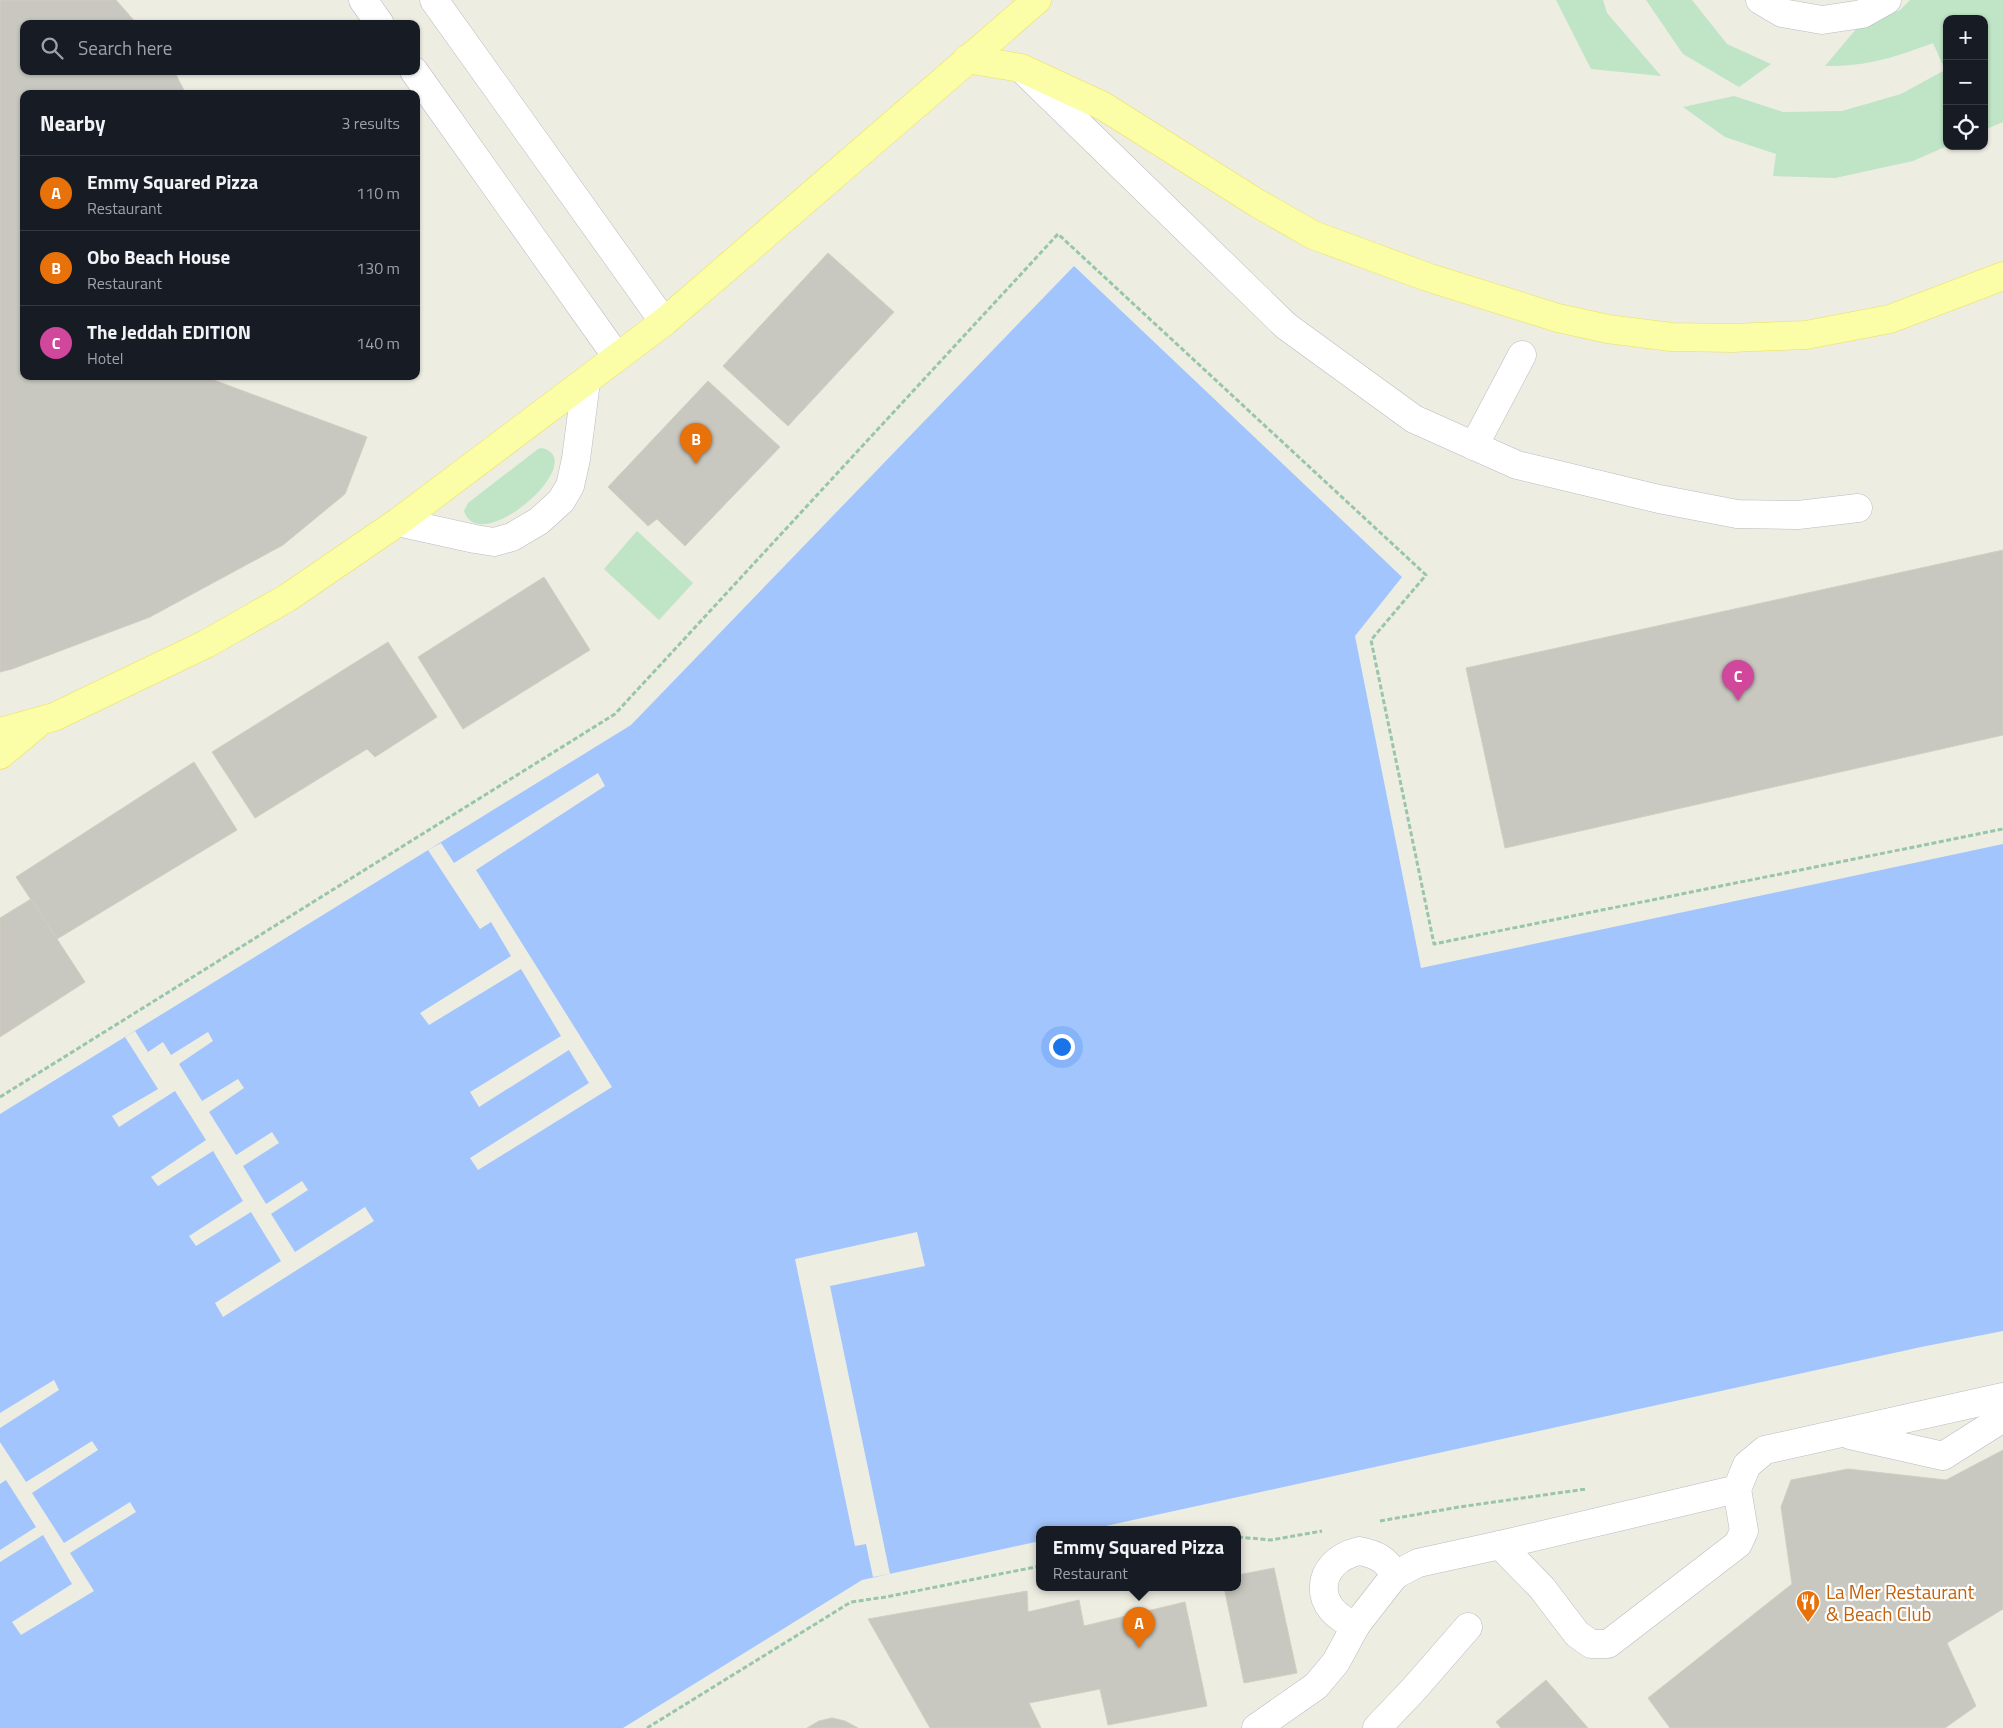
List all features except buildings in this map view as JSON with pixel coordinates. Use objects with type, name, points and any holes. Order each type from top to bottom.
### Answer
[{"type":"main road","points":[[0,732],[54,718],[206,644],[288,598],[398,522],[664,322],[1037,0]]},
{"type":"main road","points":[[967,59],[1021,68],[1103,106],[1208,170],[1257,203],[1313,235],[1427,277],[1558,318],[1608,329],[1671,337],[1732,338],[1806,335],[1890,318],[2003,276]]},
{"type":"main road","points":[[0,755],[41,720]]},
{"type":"street","points":[[363,0],[377,20]]},
{"type":"street","points":[[434,0],[664,322]]},
{"type":"street","points":[[1760,0],[1782,13],[1822,20],[1862,14],[1887,0]]},
{"type":"street","points":[[1021,68],[1286,326],[1414,419],[1517,465],[1660,499],[1736,514],[1798,515],[1858,508]]},
{"type":"street","points":[[417,75],[617,357]]},
{"type":"street","points":[[1474,446],[1522,355]]},
{"type":"street","points":[[398,522],[474,540],[494,542],[512,537],[538,521],[561,501],[570,486],[576,459],[586,382]]},
{"type":"street","points":[[1500,1546],[1542,1588],[1577,1634],[1592,1644],[1608,1644],[1738,1544],[1744,1531],[1737,1489],[1747,1465],[1765,1450],[2003,1397]]},
{"type":"street","points":[[1841,1433],[1943,1456],[2003,1418]]},
{"type":"street","points":[[1256,1728],[1316,1686],[1336,1662],[1356,1625],[1395,1575],[1418,1563],[1500,1546],[1737,1489]]},
{"type":"street","points":[[1356,1625],[1344,1621],[1334,1614],[1327,1603],[1324,1591],[1329,1569],[1337,1560],[1347,1554],[1358,1552],[1370,1553],[1390,1565],[1395,1575]]},
{"type":"street","points":[[1377,1728],[1468,1627]]},
{"type":"path","points":[[0,1097],[616,714],[1058,234],[1426,576],[1371,640],[1434,944],[2003,829]]},
{"type":"path","points":[[1439,1511],[1459,1507]]},
{"type":"path","points":[[1241,1537],[1271,1540],[1293,1536]]},
{"type":"path","points":[[647,1728],[851,1602],[886,1597],[1036,1567]]},
{"type":"green space","points":[[1556,0],[1603,0],[1607,13],[1661,76],[1591,69]]},
{"type":"green space","points":[[1646,0],[1692,0],[1727,44],[1771,64],[1739,87],[1683,54]]},
{"type":"green space","points":[[1910,0],[2003,0],[2003,122],[1988,128],[1988,15],[1943,15],[1943,66],[1933,43],[1906,53],[1867,63],[1825,66],[1857,28],[1900,10]]},
{"type":"green space","points":[[1943,71],[1943,148],[1913,161],[1835,178],[1773,176],[1776,154],[1725,137],[1683,107],[1734,96],[1783,112],[1842,111],[1901,94]]},
{"type":"green space","points":[[542,448],[554,456],[553,470],[543,486],[527,502],[508,516],[490,523],[474,523],[464,511],[468,503],[538,449]]},
{"type":"green space","points":[[637,531],[693,583],[659,620],[604,569]]},
{"type":"water","points":[[1074,266],[1402,577],[1355,636],[1421,968],[2003,844],[2003,1331],[1921,1347],[1106,1526],[1036,1526],[1036,1542],[862,1580],[623,1728],[0,1728],[0,1114],[631,725]]},
{"type":"pier","points":[[598,773],[605,786],[476,870],[612,1087],[478,1170],[470,1158],[589,1083],[569,1050],[479,1107],[470,1092],[561,1036],[521,969],[429,1025],[420,1013],[511,956],[491,922],[480,929],[428,850],[441,843],[454,863]]},
{"type":"pier","points":[[135,1031],[148,1052],[163,1042],[171,1055],[208,1032],[213,1041],[179,1064],[202,1101],[238,1079],[244,1088],[209,1112],[236,1155],[272,1132],[279,1143],[243,1166],[266,1204],[302,1181],[308,1190],[271,1214],[295,1252],[365,1207],[374,1221],[223,1317],[215,1303],[281,1261],[251,1212],[196,1246],[189,1236],[243,1201],[213,1151],[158,1186],[151,1177],[206,1140],[175,1091],[119,1127],[112,1116],[158,1089],[125,1037]]},
{"type":"pier","points":[[917,1232],[925,1266],[830,1286],[890,1574],[873,1577],[866,1544],[855,1546],[795,1259]]},
{"type":"pier","points":[[54,1380],[59,1390],[0,1428],[0,1413]]},
{"type":"pier","points":[[92,1441],[98,1450],[32,1493],[64,1543],[130,1502],[136,1512],[70,1553],[94,1591],[21,1635],[12,1622],[72,1584],[43,1535],[0,1562],[0,1550],[36,1527],[6,1480],[0,1484],[0,1442],[26,1482]]},
{"type":"place","name":"Obo Beach House","points":[[696,464]]},
{"type":"place","name":"The Jeddah EDITION","points":[[1738,701]]},
{"type":"place","name":"La Mer Restaurant & Beach Club","points":[[1808,1623]]},
{"type":"place","name":"Emmy Squared Pizza","points":[[1139,1648]]}]
